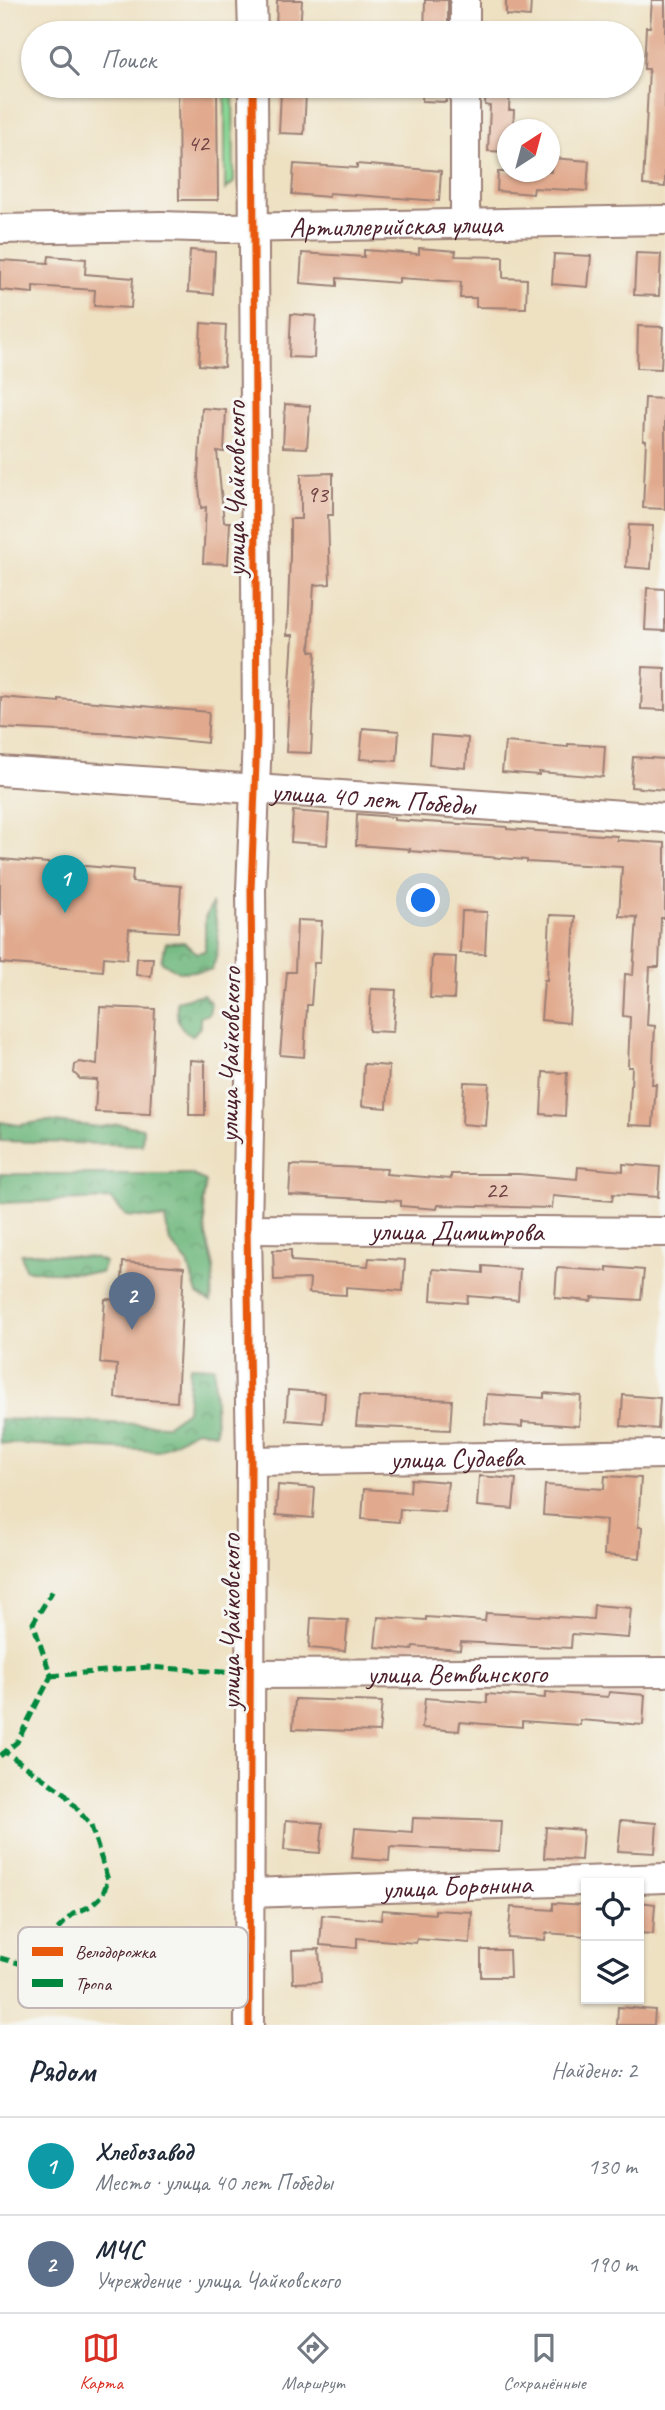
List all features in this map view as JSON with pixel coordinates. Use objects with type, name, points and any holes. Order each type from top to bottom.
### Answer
[{"type":"street","points":[[252,0],[253,21]]},
{"type":"street","points":[[465,0],[465,21]]},
{"type":"street","name":"улица Чайковского","points":[[249,2025],[251,1461],[247,1229],[252,984],[251,890],[256,788],[253,98]]},
{"type":"street","points":[[465,98],[465,223]]},
{"type":"street","name":"Артиллерийская улица","points":[[0,229],[665,220]]},
{"type":"street","name":"улица 40 лет Победы","points":[[0,771],[665,818]]},
{"type":"street","name":"улица Димитрова","points":[[247,1229],[665,1231]]},
{"type":"street","name":"улица Судаева","points":[[251,1461],[665,1454]]},
{"type":"street","name":"улица Ветвинского","points":[[251,1674],[665,1672]]},
{"type":"street","name":"улица Боронина","points":[[251,1894],[665,1878]]},
{"type":"green space","points":[[225,98],[233,98],[234,182],[225,190]]},
{"type":"green space","points":[[212,904],[218,937],[217,954],[211,970],[179,972],[161,961],[166,943],[184,942],[196,953],[205,951],[205,918]]},
{"type":"green space","points":[[203,994],[211,1003],[209,1014],[200,1017],[200,1027],[192,1036],[178,1021],[177,1001]]},
{"type":"green space","points":[[46,1121],[100,1127],[118,1124],[143,1128],[142,1145],[0,1141],[0,1122],[19,1125]]},
{"type":"green space","points":[[0,1174],[190,1174],[206,1181],[203,1201],[206,1235],[214,1267],[211,1302],[197,1294],[188,1263],[170,1242],[165,1219],[126,1216],[111,1199],[0,1203]]},
{"type":"green space","points":[[21,1254],[95,1258],[105,1262],[101,1273],[25,1269]]},
{"type":"green space","points":[[190,1366],[214,1367],[216,1433],[196,1430],[159,1451],[0,1443],[0,1419],[167,1425],[187,1411]]},
{"type":"building","points":[[277,0],[302,0],[301,21],[276,21]]},
{"type":"building","points":[[425,0],[448,0],[448,21],[424,21]]},
{"type":"building","points":[[506,0],[531,0],[530,17],[506,15]]},
{"type":"building","points":[[652,0],[665,0],[665,187],[643,185],[649,69],[644,69],[646,27],[650,27]]},
{"type":"building","points":[[178,98],[217,98],[218,200],[179,200]]},
{"type":"building","points":[[281,98],[306,98],[304,134],[279,133]]},
{"type":"building","points":[[422,98],[446,98],[446,102],[422,101]]},
{"type":"building","points":[[485,98],[510,98],[509,110],[514,110],[514,119],[497,119],[497,151],[488,151],[490,106],[485,105]]},
{"type":"building","points":[[560,159],[589,161],[587,191],[534,188],[533,194],[497,191],[497,182],[560,182]]},
{"type":"building","points":[[294,164],[357,168],[357,164],[441,171],[439,201],[329,193],[329,197],[292,194]]},
{"type":"building","points":[[419,248],[456,251],[455,256],[503,257],[503,278],[527,279],[526,308],[476,307],[476,298],[460,298],[461,282],[399,278],[399,283],[337,278],[337,286],[300,283],[302,253],[364,257],[364,250],[419,254]]},
{"type":"building","points":[[190,250],[215,252],[213,294],[188,292]]},
{"type":"building","points":[[636,253],[661,254],[659,296],[634,295]]},
{"type":"building","points":[[554,254],[591,256],[588,287],[552,284]]},
{"type":"building","points":[[49,256],[86,259],[85,274],[133,278],[131,308],[94,306],[95,290],[33,286],[33,293],[0,290],[0,260],[48,263]]},
{"type":"building","points":[[291,314],[316,316],[314,358],[289,357]]},
{"type":"building","points":[[201,323],[226,325],[224,367],[199,365]]},
{"type":"building","points":[[638,326],[663,327],[661,369],[637,368]]},
{"type":"building","points":[[645,398],[665,399],[665,509],[643,508]]},
{"type":"building","points":[[285,404],[310,406],[307,448],[283,447]]},
{"type":"building","points":[[202,408],[226,410],[224,452],[217,451],[224,522],[230,522],[228,564],[203,563],[206,507],[201,508],[198,476]]},
{"type":"building","points":[[333,473],[333,515],[328,515],[330,584],[314,585],[310,651],[316,652],[311,753],[286,752],[293,635],[287,635],[290,519],[301,519],[301,474]]},
{"type":"building","points":[[629,525],[653,526],[651,569],[626,567]]},
{"type":"building","points":[[647,588],[665,589],[665,631],[645,630]]},
{"type":"building","points":[[643,667],[665,668],[665,710],[641,709]]},
{"type":"building","points":[[1,697],[59,702],[59,699],[209,712],[207,743],[119,734],[0,728]]},
{"type":"building","points":[[363,728],[399,731],[397,761],[360,759]]},
{"type":"building","points":[[431,735],[468,738],[466,768],[429,765]]},
{"type":"building","points":[[505,742],[568,747],[568,744],[605,746],[603,777],[502,772]]},
{"type":"building","points":[[633,757],[665,759],[665,790],[631,787]]},
{"type":"building","points":[[293,811],[329,814],[327,845],[291,842]]},
{"type":"building","points":[[357,814],[394,817],[394,820],[617,836],[617,840],[665,843],[665,918],[661,918],[659,967],[650,967],[647,1025],[655,1026],[652,1084],[656,1084],[653,1126],[629,1125],[632,1067],[628,1067],[630,1017],[623,1016],[625,974],[633,975],[637,917],[619,916],[622,867],[527,862],[356,845]]},
{"type":"building","points":[[0,859],[133,870],[132,882],[181,886],[178,932],[129,929],[127,959],[104,957],[103,971],[0,963]]},
{"type":"building","points":[[462,911],[487,912],[485,954],[460,953]]},
{"type":"building","points":[[550,915],[575,916],[569,1023],[541,1020],[544,980],[547,980]]},
{"type":"building","points":[[297,920],[322,921],[320,963],[314,963],[311,1005],[307,1005],[304,1057],[280,1055],[287,972],[295,972]]},
{"type":"building","points":[[432,956],[456,957],[454,999],[430,998]]},
{"type":"building","points":[[137,958],[153,958],[151,976],[136,975]]},
{"type":"building","points":[[371,989],[396,990],[393,1032],[369,1031]]},
{"type":"building","points":[[100,1007],[155,1009],[150,1114],[95,1112],[97,1080],[80,1079],[74,1073],[75,1065],[80,1062],[97,1065]]},
{"type":"building","points":[[190,1060],[205,1061],[205,1115],[189,1115]]},
{"type":"building","points":[[364,1064],[389,1066],[387,1108],[362,1106]]},
{"type":"building","points":[[543,1072],[567,1073],[565,1116],[541,1114]]},
{"type":"building","points":[[464,1082],[489,1083],[486,1126],[462,1124]]},
{"type":"building","points":[[623,1164],[660,1167],[658,1197],[613,1194],[612,1201],[553,1196],[552,1208],[438,1205],[437,1209],[401,1206],[401,1201],[289,1195],[291,1165],[387,1169],[386,1174],[451,1179],[451,1174],[518,1174],[577,1179],[578,1167],[623,1171]]},
{"type":"building","points":[[273,1250],[291,1250],[291,1261],[368,1266],[369,1258],[405,1260],[403,1291],[346,1287],[346,1295],[309,1293],[310,1279],[274,1280]]},
{"type":"building","points":[[123,1262],[184,1267],[177,1402],[115,1398],[117,1365],[100,1363],[105,1299],[121,1300]]},
{"type":"building","points":[[483,1266],[520,1269],[518,1300],[468,1296],[467,1303],[431,1300],[433,1269],[483,1273]]},
{"type":"building","points":[[607,1267],[644,1270],[641,1300],[592,1297],[591,1301],[555,1298],[557,1268],[607,1271]]},
{"type":"building","points":[[288,1390],[325,1393],[323,1423],[286,1420]]},
{"type":"building","points":[[544,1393],[581,1396],[579,1426],[522,1422],[522,1427],[485,1424],[487,1394],[544,1398]]},
{"type":"building","points":[[623,1395],[660,1398],[658,1429],[621,1426]]},
{"type":"building","points":[[359,1396],[452,1400],[450,1430],[356,1426]]},
{"type":"building","points":[[479,1476],[516,1479],[513,1509],[477,1506]]},
{"type":"building","points":[[605,1476],[641,1478],[638,1527],[642,1527],[640,1558],[604,1555],[606,1520],[543,1515],[545,1485],[604,1489]]},
{"type":"building","points":[[411,1479],[448,1482],[445,1512],[400,1509],[399,1522],[362,1519],[364,1489],[410,1492]]},
{"type":"building","points":[[278,1485],[315,1488],[313,1518],[276,1515]]},
{"type":"building","points":[[594,1605],[631,1608],[628,1638],[572,1634],[571,1648],[461,1642],[460,1650],[413,1646],[412,1650],[375,1647],[378,1617],[485,1621],[486,1613],[593,1619]]},
{"type":"building","points":[[311,1618],[348,1620],[345,1651],[309,1648]]},
{"type":"building","points":[[545,1692],[608,1697],[609,1692],[645,1695],[643,1725],[580,1720],[580,1725],[522,1721],[522,1727],[460,1722],[459,1731],[422,1728],[425,1698],[487,1703],[487,1694],[545,1698]]},
{"type":"building","points":[[295,1699],[382,1702],[379,1732],[293,1729]]},
{"type":"building","points":[[413,1818],[501,1821],[499,1852],[390,1847],[389,1861],[352,1858],[355,1828],[412,1832]]},
{"type":"building","points":[[286,1820],[323,1823],[320,1853],[284,1850]]},
{"type":"building","points":[[621,1820],[657,1823],[655,1853],[618,1851]]},
{"type":"building","points":[[546,1827],[583,1830],[581,1860],[544,1858]]},
{"type":"building","points":[[553,1903],[581,1905],[581,1936],[546,1933],[545,1940],[508,1938],[511,1907],[553,1910]]},
{"type":"building","points":[[644,1903],[655,1904],[653,1934],[644,1933]]},
{"type":"building","points":[[382,1910],[435,1914],[435,1910],[472,1912],[470,1943],[417,1939],[416,1943],[357,1938],[357,1948],[320,1945],[322,1915],[381,1920]]},
{"type":"building","points":[[319,1949],[321,1982],[293,1983],[292,1950]]},
{"type":"building","points":[[481,1950],[509,1950],[510,1977],[481,1977]]},
{"type":"building","points":[[618,2007],[655,2010],[654,2025],[617,2025]]},
{"type":"marked path","points":[[0,1756],[17,1742],[51,1676],[33,1623],[55,1587]]},
{"type":"marked path","points":[[51,1676],[148,1667],[251,1674]]},
{"type":"marked path","points":[[5,1752],[64,1793],[91,1826],[108,1880],[102,1896],[91,1906],[73,1914],[60,1927]]},
{"type":"marked path","points":[[0,1958],[18,1963]]},
{"type":"cycle path","points":[[249,2025],[251,1461],[247,1229],[252,984],[251,890],[257,737],[253,98]]},
{"type":"place","name":"Хлебозавод","points":[[65,913]]},
{"type":"place","name":"МЧС","points":[[132,1330]]}]
